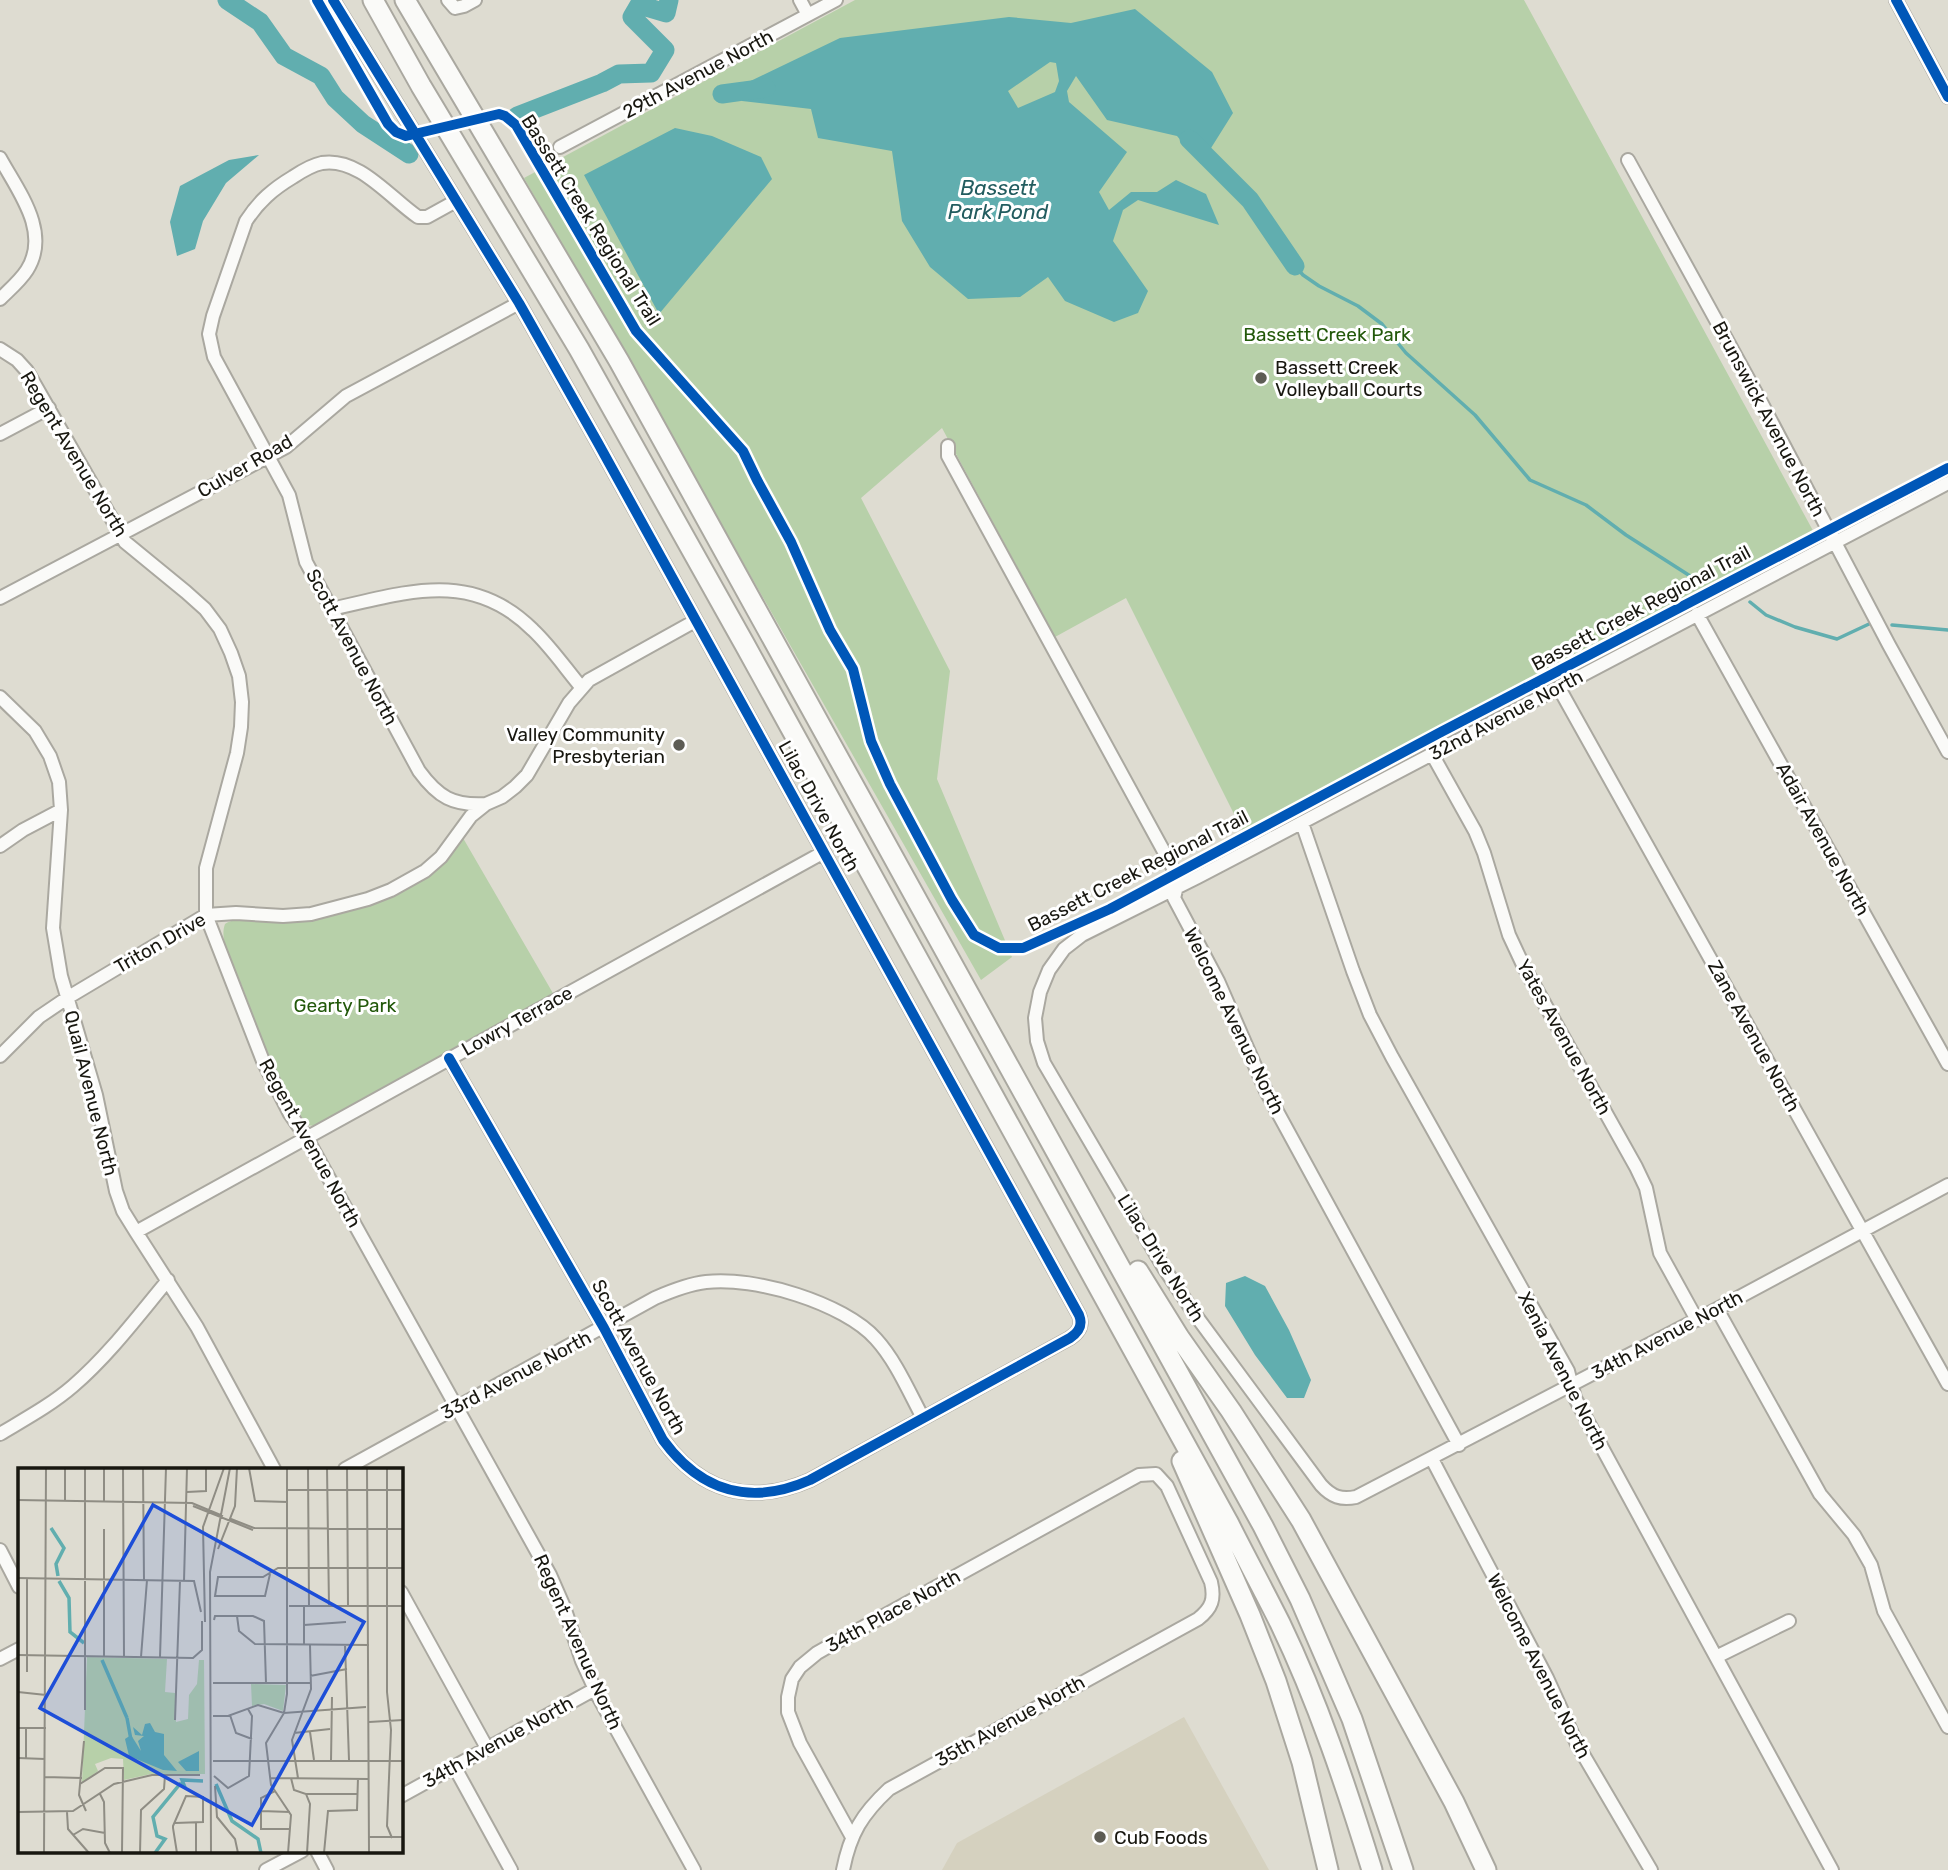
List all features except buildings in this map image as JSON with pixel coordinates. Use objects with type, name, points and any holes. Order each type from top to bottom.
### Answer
[{"type":"highway","points":[[373,0],[421,86],[579,349],[1228,1522],[1281,1625],[1326,1732],[1372,1870]]},
{"type":"highway","points":[[405,0],[619,361],[1264,1526],[1300,1599],[1352,1719],[1403,1870]]},
{"type":"highway","points":[[1057,1151],[1109,1222],[1154,1299],[1301,1520],[1447,1790],[1486,1870]]},
{"type":"highway","points":[[1132,1348],[1250,1615],[1276,1682],[1302,1762],[1328,1870]]},
{"type":"street","name":"Lilac Drive North","points":[[333,0],[519,303],[1073,1304],[1081,1321],[1080,1328]]},
{"type":"street","points":[[452,4],[464,6],[475,0]]},
{"type":"street","points":[[800,0],[808,15]]},
{"type":"street","name":"29th Avenue North","points":[[560,147],[836,0]]},
{"type":"street","points":[[1896,0],[1948,97]]},
{"type":"street","points":[[0,158],[29,211],[35,226],[36,242],[26,272],[0,299]]},
{"type":"street","name":"Brunswick Avenue North","points":[[1628,160],[1948,752]]},
{"type":"street","name":"Scott Avenue North","points":[[456,201],[427,217],[418,217],[349,165],[320,163],[307,169],[266,196],[246,221],[209,334],[214,357],[289,495],[306,562],[419,771],[440,794],[454,801],[470,805],[486,804]]},
{"type":"street","name":"Culver Road","points":[[0,598],[286,447],[321,415],[346,397],[519,303]]},
{"type":"street","name":"Regent Avenue North","points":[[0,349],[27,371],[125,542],[205,609],[220,629],[231,653],[239,676],[241,727],[237,753],[206,868],[206,915],[263,1061],[290,1114],[306,1137],[550,1575],[565,1607],[582,1661],[595,1689],[694,1870]]},
{"type":"street","points":[[0,435],[49,408]]},
{"type":"street","name":"Welcome Avenue North","points":[[948,446],[948,456],[1174,870],[1177,886],[1174,898],[1218,981],[1266,1091],[1459,1445]]},
{"type":"street","name":"32nd Avenue North","points":[[1064,949],[1082,935],[1198,877],[1948,483]]},
{"type":"street","points":[[331,609],[419,590],[444,589],[492,600],[532,629],[582,688]]},
{"type":"street","name":"Adair Avenue North","points":[[1697,614],[1948,1064]]},
{"type":"street","name":"Triton Drive","points":[[0,1056],[39,1017],[206,915],[312,914],[350,905],[391,890],[425,871],[442,857],[471,816],[516,787],[527,775],[569,703],[589,680],[695,621]]},
{"type":"street","name":"Zane Avenue North","points":[[1559,688],[1948,1384]]},
{"type":"street","name":"Quail Avenue North","points":[[0,697],[35,731],[50,756],[59,782],[61,810],[52,928],[67,998],[96,1095],[116,1191],[123,1211],[197,1327],[273,1468]]},
{"type":"street","name":"Yates Avenue North","points":[[1432,754],[1475,831],[1509,935],[1524,967],[1646,1188],[1660,1253],[1697,1320]]},
{"type":"street","points":[[0,846],[61,810]]},
{"type":"street","name":"Xenia Avenue North","points":[[1301,822],[1370,1015],[1568,1371],[1575,1398],[1832,1870]]},
{"type":"street","name":"Lowry Terrace","points":[[136,1232],[824,852]]},
{"type":"street","name":"Lilac Drive North","points":[[1064,949],[1049,970],[1040,992],[1035,1018],[1037,1041],[1044,1063],[1164,1268],[1194,1312],[1321,1485],[1335,1497],[1345,1499]]},
{"type":"street","name":"Scott Avenue North","points":[[449,1058],[604,1328],[663,1440],[676,1458],[691,1472],[709,1483],[749,1494],[791,1489],[1070,1338],[1080,1328]]},
{"type":"street","name":"34th Avenue North","points":[[1345,1499],[1365,1493],[1459,1445],[1948,1185]]},
{"type":"street","points":[[0,1434],[42,1409],[73,1386],[101,1359],[169,1280]]},
{"type":"street","name":"33rd Avenue North","points":[[347,1468],[655,1298],[679,1288],[705,1282],[758,1284],[783,1291],[827,1307],[868,1331],[887,1353],[923,1418]]},
{"type":"street","points":[[1717,1309],[1820,1494],[1854,1535],[1871,1565],[1884,1611],[1948,1727]]},
{"type":"street","name":"Welcome Avenue North","points":[[1432,1459],[1547,1678],[1577,1744],[1651,1870]]},
{"type":"street","name":"34th Place North","points":[[852,1837],[800,1744],[788,1712],[792,1679],[800,1667],[817,1653],[1139,1475],[1156,1474],[1167,1486],[1211,1582],[1214,1594],[1212,1605]]},
{"type":"street","points":[[0,1550],[18,1585]]},
{"type":"street","points":[[402,1596],[406,1614],[487,1748]]},
{"type":"street","name":"35th Avenue North","points":[[843,1870],[859,1822],[889,1789],[1198,1619],[1212,1605]]},
{"type":"street","points":[[1716,1657],[1789,1621]]},
{"type":"street","points":[[0,1659],[18,1650]]},
{"type":"street","name":"34th Avenue North","points":[[402,1795],[595,1689]]},
{"type":"street","points":[[454,1766],[512,1870]]},
{"type":"street","points":[[267,1870],[298,1853]]},
{"type":"street","points":[[318,1853],[327,1870]]},
{"type":"shaded area","points":[[1184,1717],[1269,1870],[942,1870],[957,1843]]},
{"type":"green space","name":"Bassett Creek Park","points":[[855,0],[1524,0],[1817,538],[1247,840],[1126,598],[1055,637],[942,428],[861,498],[950,671],[937,779],[1012,957],[981,980],[524,178]]},
{"type":"green space","name":"Gearty Park","points":[[463,838],[554,995],[315,1126],[306,1125],[297,1114],[264,1044],[226,947],[223,931],[225,924],[239,920],[312,920],[371,905],[425,878],[446,861]]},
{"type":"water","name":"Bassett Park Pond","points":[[1135,9],[1212,72],[1233,113],[1201,164],[1177,136],[1107,120],[1076,76],[1067,91],[1069,102],[1127,152],[1099,192],[1109,210],[1131,192],[1157,192],[1176,180],[1206,194],[1219,225],[1138,200],[1123,210],[1113,241],[1148,291],[1138,313],[1114,322],[1065,301],[1048,277],[1020,297],[968,299],[930,267],[902,221],[892,151],[818,138],[811,109],[742,101],[738,87],[840,38],[1009,17],[1071,23]],"holes":[[[1050,62],[1056,63],[1059,81],[1055,92],[1018,108],[1008,91]]]},
{"type":"water","points":[[675,128],[712,136],[761,157],[772,179],[659,314],[584,175]]},
{"type":"water","points":[[259,155],[226,183],[203,221],[195,249],[177,256],[170,222],[180,186],[229,160]]},
{"type":"water","points":[[1245,1276],[1265,1286],[1289,1330],[1311,1380],[1304,1398],[1287,1398],[1255,1355],[1225,1306],[1226,1283]]},
{"type":"waterway","points":[[227,0],[260,22],[284,56],[321,76],[335,98],[363,124],[409,154]]},
{"type":"waterway","points":[[517,116],[619,74],[651,73],[665,50],[632,17],[639,5],[666,13],[669,0]]},
{"type":"waterway","points":[[722,94],[766,88]]},
{"type":"waterway","points":[[1189,139],[1250,200],[1295,266]]},
{"type":"waterway","points":[[1295,266],[1319,286],[1358,306],[1382,324],[1406,353],[1475,415],[1530,480],[1586,505],[1626,535],[1698,581]]},
{"type":"waterway","points":[[1750,602],[1766,615],[1837,639],[1869,624]]},
{"type":"waterway","points":[[1892,625],[1948,630]]},
{"type":"cycle path","name":"Bassett Creek Regional Trail","points":[[317,0],[388,124],[396,132],[406,136],[499,114],[516,125],[636,331],[743,451],[791,542],[830,630],[853,669],[871,741],[890,784],[952,900],[974,935],[999,948],[1023,948],[1110,909],[1441,732],[1948,468]]},
{"type":"cycle path","points":[[333,0],[519,303],[598,443],[1079,1315],[1079,1328],[1070,1338],[810,1480],[767,1492],[729,1489],[711,1482],[694,1472],[663,1440],[604,1328],[449,1058]]},
{"type":"cycle path","points":[[1896,0],[1948,97]]},
{"type":"place","name":"Bassett Creek Volleyball Courts","points":[[1261,378]]},
{"type":"place","name":"Valley Community Presbyterian","points":[[679,745]]},
{"type":"place","name":"Cub Foods","points":[[1100,1837]]}]
